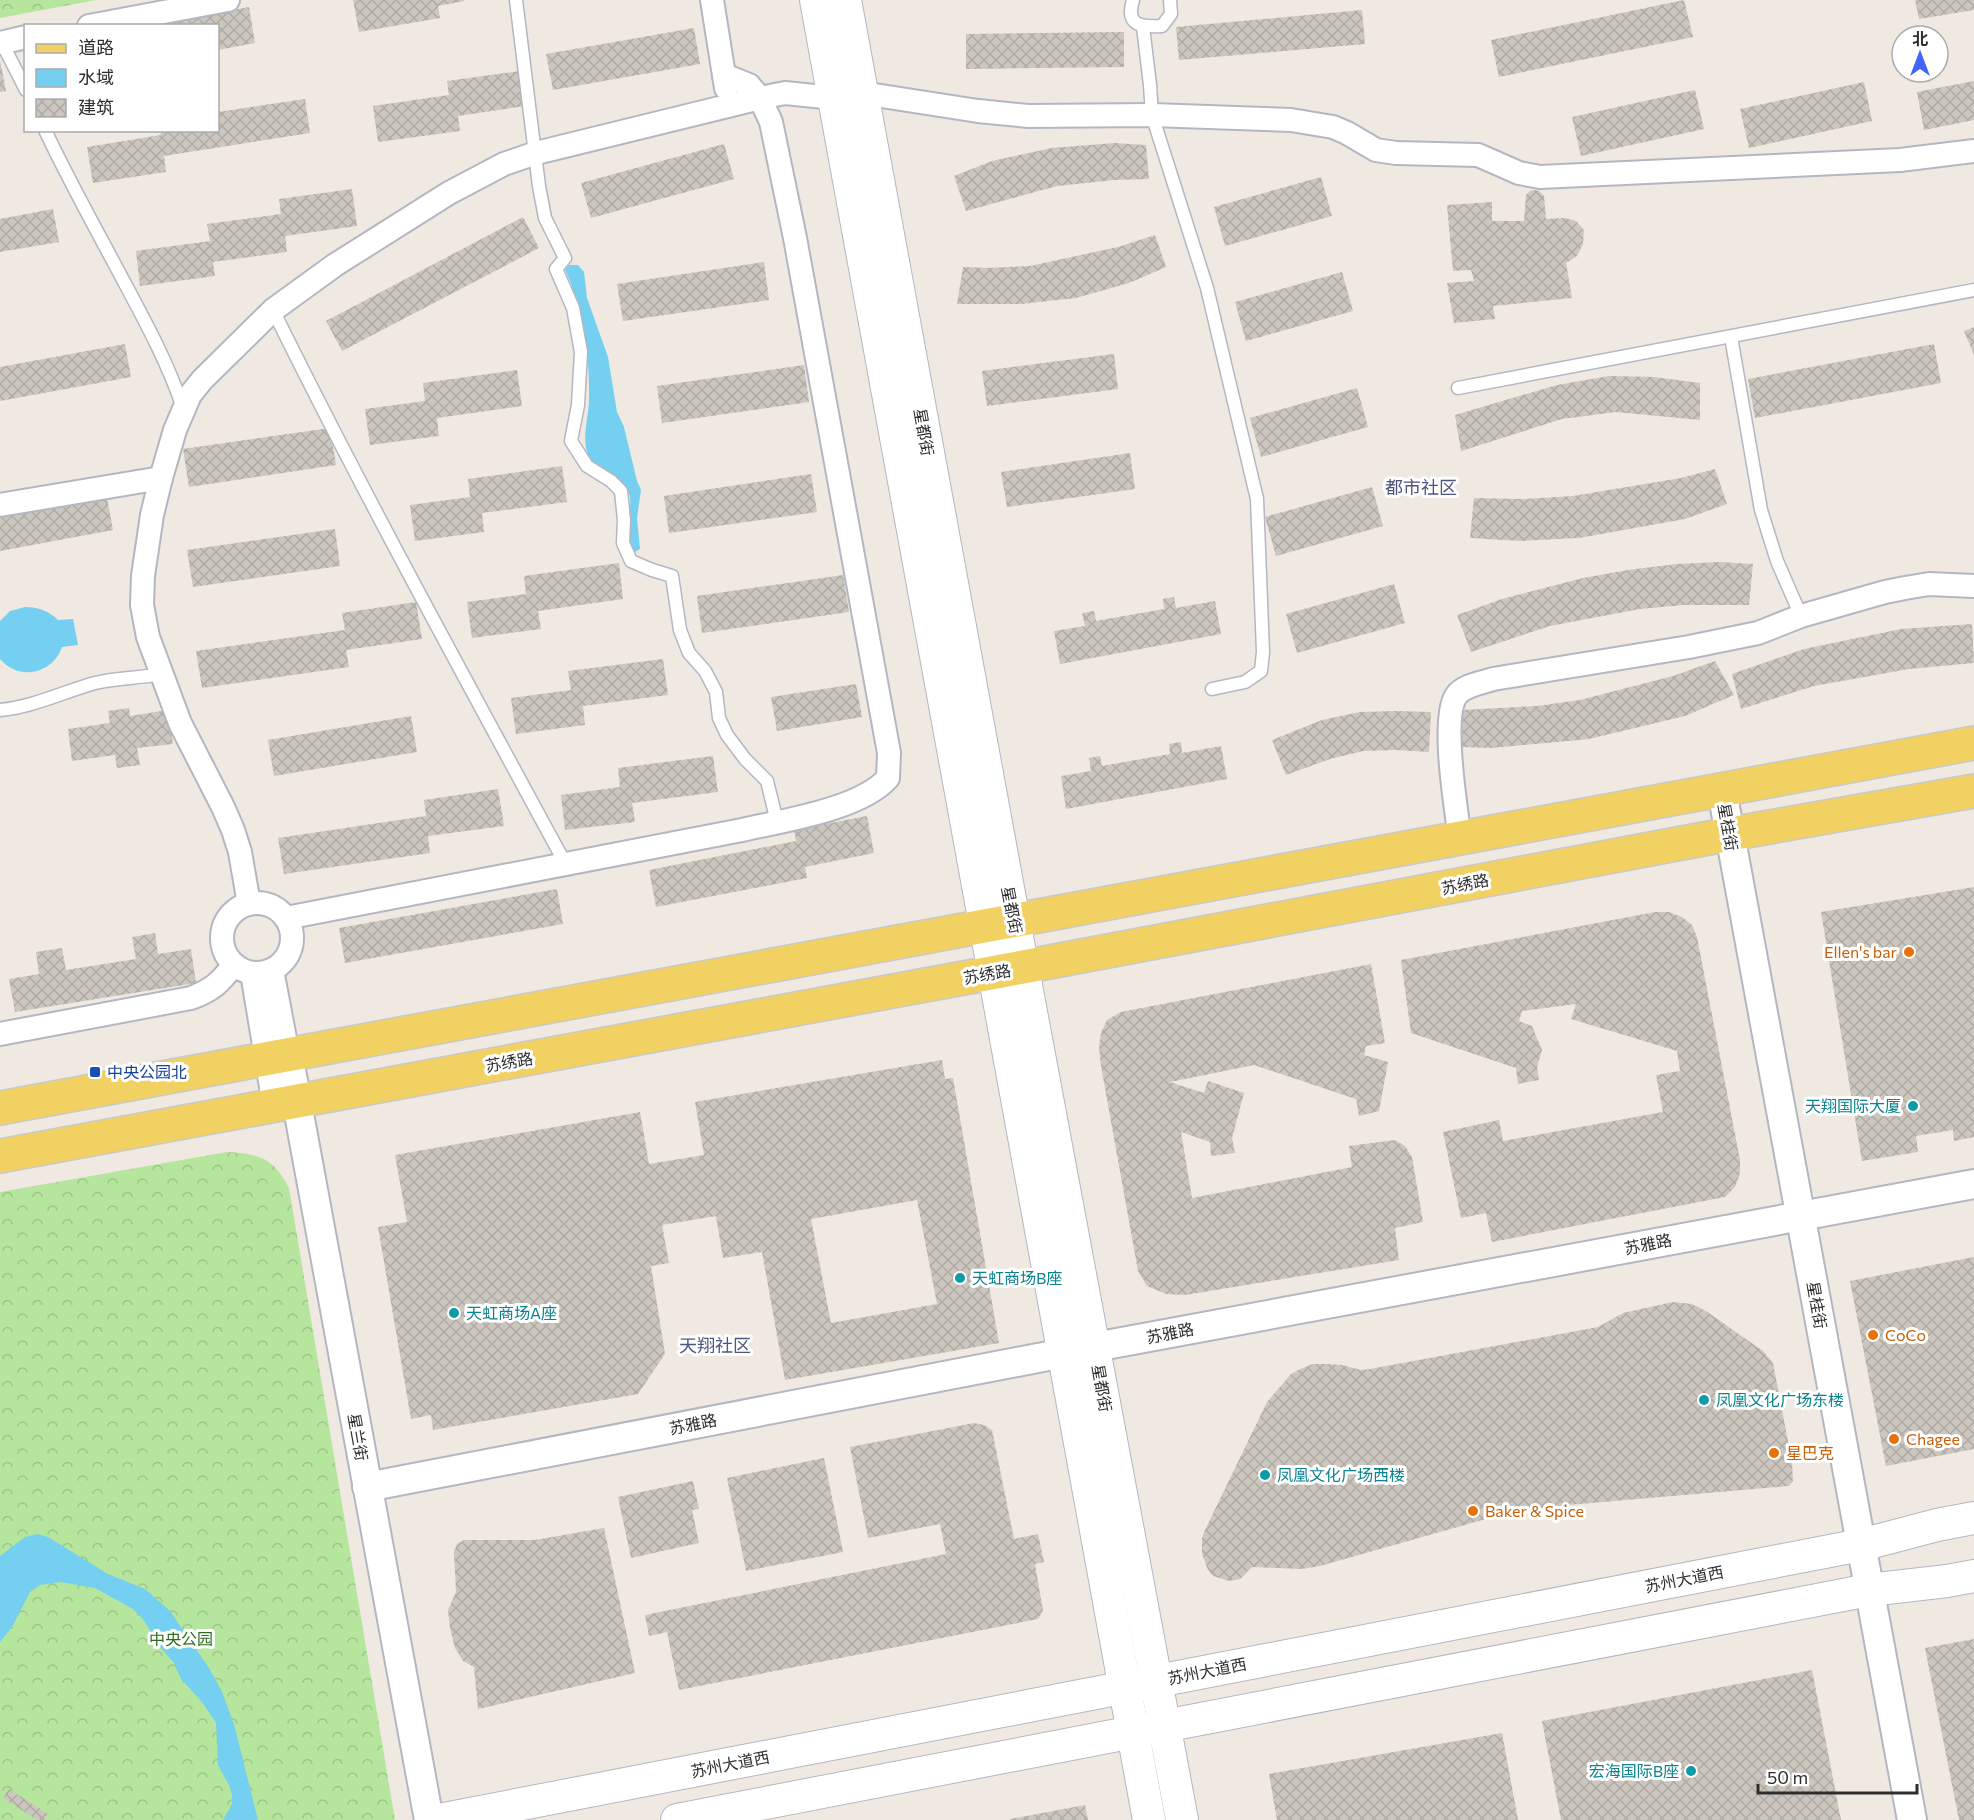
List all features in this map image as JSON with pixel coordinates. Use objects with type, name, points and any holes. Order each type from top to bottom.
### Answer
[{"type":"main road","name":"星都街","points":[[816,0],[848,95],[999,923],[1080,1350],[1156,1681],[1182,1820]]},
{"type":"main road","name":"星都街","points":[[845,0],[848,95]]},
{"type":"main road","points":[[0,1108],[1974,743]]},
{"type":"main road","name":"苏绣路","points":[[0,1156],[1974,790]]},
{"type":"main road","name":"星都街","points":[[1080,1350],[1126,1687],[1149,1820]]},
{"type":"main road","name":"苏州大道西","points":[[439,1820],[1861,1545],[1974,1518]]},
{"type":"main road","points":[[676,1820],[1869,1590],[1974,1576]]},
{"type":"street","points":[[100,24],[228,0]]},
{"type":"street","points":[[712,0],[729,105]]},
{"type":"street","points":[[1,43],[24,37]]},
{"type":"street","points":[[286,918],[777,822],[839,806],[858,798],[884,783],[888,778],[890,764],[795,238],[771,122],[760,98],[750,85],[724,75]]},
{"type":"street","points":[[249,904],[240,852],[233,830],[180,723],[148,637],[142,604],[147,549],[161,478],[183,410],[190,395],[202,380],[273,310],[335,265],[449,193],[504,164],[536,153],[785,93],[848,95],[1018,115],[1264,118],[1315,123],[1347,133],[1376,150],[1396,153],[1478,155],[1519,173],[1540,177],[1900,160],[1974,151]]},
{"type":"street","points":[[0,506],[161,478]]},
{"type":"street","points":[[1460,838],[1451,776],[1451,706],[1460,692],[1467,688],[1493,680],[1758,633],[1801,616],[1913,586],[1929,584],[1974,586]]},
{"type":"street","name":"星桂街","points":[[1722,791],[1912,1820]]},
{"type":"street","points":[[0,1034],[191,998],[253,969],[284,961],[291,947],[292,932],[286,918],[274,907],[266,904],[249,904],[239,907],[232,913],[222,930],[221,940],[223,949],[253,969],[278,1056]]},
{"type":"street","name":"星兰街","points":[[278,1056],[285,1103],[367,1486],[429,1820]]},
{"type":"street","name":"苏雅路","points":[[367,1486],[1080,1350],[1974,1184]]},
{"type":"lane","points":[[516,0],[539,186],[545,218],[565,258],[556,269],[573,308],[581,352],[578,405],[571,441],[587,466],[611,481],[621,491],[624,520],[623,543],[631,561],[672,576],[680,630],[689,653],[705,671],[716,692],[719,717],[727,735],[745,759],[767,781],[777,822]]},
{"type":"lane","points":[[1132,0],[1130,10],[1133,20],[1143,27],[1162,26],[1171,14],[1170,0]]},
{"type":"lane","points":[[1143,27],[1152,115],[1207,288],[1257,499],[1263,652],[1261,671],[1245,682],[1212,689]]},
{"type":"lane","points":[[1,43],[24,86]]},
{"type":"lane","points":[[46,132],[62,167],[145,321],[174,382],[183,410]]},
{"type":"lane","points":[[1458,388],[1974,290]]},
{"type":"lane","points":[[273,310],[304,374],[565,863]]},
{"type":"lane","points":[[1731,337],[1761,510],[1777,561],[1801,616]]},
{"type":"lane","points":[[0,710],[54,698],[97,683],[161,674]]},
{"type":"green space","points":[[0,0],[96,0],[0,18]]},
{"type":"green space","name":"中央公园","points":[[227,1152],[248,1154],[264,1159],[277,1170],[289,1188],[395,1820],[0,1820],[0,1192]]},
{"type":"water","points":[[569,265],[578,265],[584,272],[587,298],[608,357],[617,412],[624,427],[641,490],[637,518],[640,549],[635,552],[631,548],[629,537],[629,493],[621,482],[595,465],[587,452],[585,439],[589,398],[588,365],[581,316],[565,269]]},
{"type":"water","points":[[25,607],[43,610],[58,620],[73,619],[78,645],[62,647],[54,661],[34,672],[19,671],[0,659],[0,621],[10,611]]},
{"type":"water","points":[[38,1534],[48,1537],[108,1574],[145,1589],[170,1611],[209,1668],[222,1692],[234,1724],[258,1820],[223,1820],[232,1804],[232,1796],[230,1787],[218,1765],[216,1723],[202,1702],[181,1679],[174,1663],[161,1648],[143,1619],[133,1609],[95,1588],[61,1582],[40,1585],[30,1592],[12,1627],[0,1642],[0,1556],[25,1537]]},
{"type":"building","points":[[353,0],[464,1],[438,6],[440,18],[359,32]]},
{"type":"building","points":[[1684,0],[1693,37],[1499,77],[1491,40]]},
{"type":"building","points":[[1915,0],[1974,0],[1974,10],[1919,19]]},
{"type":"building","points":[[249,7],[255,43],[219,50],[219,24],[161,24]]},
{"type":"building","points":[[1362,10],[1365,44],[1179,60],[1176,27]]},
{"type":"building","points":[[694,28],[700,64],[553,90],[546,54]]},
{"type":"building","points":[[1124,32],[1124,67],[966,69],[966,34]]},
{"type":"building","points":[[0,60],[6,91],[0,92]]},
{"type":"building","points":[[520,71],[525,106],[458,116],[460,131],[378,142],[373,106],[449,95],[447,81]]},
{"type":"building","points":[[1974,81],[1974,120],[1924,130],[1917,92]]},
{"type":"building","points":[[1864,82],[1872,121],[1749,148],[1740,109]]},
{"type":"building","points":[[1695,90],[1704,129],[1581,156],[1572,117]]},
{"type":"building","points":[[305,99],[310,133],[164,156],[166,172],[93,183],[87,147],[161,135],[160,132],[219,132],[219,112]]},
{"type":"building","points":[[1114,143],[1146,145],[1149,179],[1057,186],[966,211],[954,176],[992,161],[1052,148]]},
{"type":"building","points":[[724,144],[734,179],[591,218],[581,183]]},
{"type":"building","points":[[1321,177],[1332,216],[1225,246],[1214,207]]},
{"type":"building","points":[[352,189],[357,226],[285,236],[287,252],[213,262],[215,276],[140,286],[136,251],[210,241],[207,224],[281,214],[279,199]]},
{"type":"building","points":[[1535,190],[1544,196],[1546,219],[1565,218],[1576,221],[1584,230],[1583,244],[1577,256],[1566,263],[1572,298],[1493,306],[1495,319],[1454,323],[1447,283],[1474,281],[1471,270],[1453,271],[1447,205],[1492,202],[1492,221],[1524,221],[1526,195]]},
{"type":"building","points":[[53,209],[59,242],[0,252],[0,219]]},
{"type":"building","points":[[523,217],[539,248],[342,351],[326,321]]},
{"type":"building","points":[[1155,235],[1166,267],[1129,283],[1076,298],[1021,304],[957,304],[963,267],[1030,266],[1118,247]]},
{"type":"building","points":[[764,262],[769,300],[623,321],[617,284]]},
{"type":"building","points":[[1342,272],[1353,311],[1246,341],[1235,302]]},
{"type":"building","points":[[1974,327],[1974,355],[1964,331]]},
{"type":"building","points":[[125,344],[131,377],[0,401],[0,367]]},
{"type":"building","points":[[1934,344],[1941,383],[1755,418],[1748,379]]},
{"type":"building","points":[[1114,354],[1118,389],[987,406],[982,371]]},
{"type":"building","points":[[804,365],[809,402],[662,423],[657,386]]},
{"type":"building","points":[[517,370],[522,406],[437,418],[439,436],[370,445],[365,409],[425,401],[423,383]]},
{"type":"building","points":[[1609,376],[1654,377],[1700,383],[1700,420],[1616,412],[1562,419],[1461,451],[1455,415],[1557,385]]},
{"type":"building","points":[[1357,388],[1368,427],[1261,457],[1250,418]]},
{"type":"building","points":[[330,428],[336,465],[189,487],[183,449]]},
{"type":"building","points":[[1130,453],[1135,489],[1007,507],[1001,472]]},
{"type":"building","points":[[562,466],[567,502],[482,513],[484,532],[415,541],[410,505],[470,497],[468,479]]},
{"type":"building","points":[[1715,469],[1727,504],[1685,519],[1579,538],[1521,541],[1470,538],[1474,498],[1523,499],[1573,496],[1681,478]]},
{"type":"building","points":[[811,474],[817,512],[669,533],[664,496]]},
{"type":"building","points":[[1372,487],[1383,526],[1276,556],[1265,517]]},
{"type":"building","points":[[107,498],[113,530],[0,551],[0,517]]},
{"type":"building","points":[[335,529],[340,566],[193,587],[187,550]]},
{"type":"building","points":[[1719,562],[1753,564],[1749,605],[1684,605],[1640,609],[1550,626],[1471,652],[1457,615],[1502,599],[1583,578],[1676,564]]},
{"type":"building","points":[[619,563],[623,599],[538,611],[541,629],[472,638],[467,602],[526,594],[524,576]]},
{"type":"building","points":[[843,575],[849,612],[702,633],[697,596]]},
{"type":"building","points":[[1394,584],[1405,623],[1297,653],[1286,614]]},
{"type":"building","points":[[1174,597],[1176,608],[1215,601],[1221,634],[1060,664],[1054,631],[1085,626],[1082,613],[1094,611],[1096,621],[1164,609],[1163,599]]},
{"type":"building","points":[[416,602],[422,639],[346,650],[349,667],[202,688],[196,651],[345,630],[342,613]]},
{"type":"building","points":[[1972,624],[1974,663],[1909,669],[1814,686],[1741,709],[1732,674],[1804,649],[1901,629]]},
{"type":"building","points":[[663,659],[668,695],[583,706],[585,725],[516,734],[511,698],[571,690],[568,671]]},
{"type":"building","points":[[1715,661],[1734,695],[1685,716],[1589,739],[1491,748],[1461,747],[1462,710],[1537,706],[1580,700],[1673,676]]},
{"type":"building","points":[[856,684],[862,717],[777,731],[771,697]]},
{"type":"building","points":[[129,708],[130,716],[168,710],[173,744],[137,748],[140,765],[117,768],[115,755],[72,761],[68,729],[110,723],[108,711]]},
{"type":"building","points":[[1360,712],[1431,712],[1429,752],[1363,751],[1330,759],[1286,775],[1272,740],[1322,720]]},
{"type":"building","points":[[411,716],[417,752],[274,776],[268,740]]},
{"type":"building","points":[[1181,742],[1182,753],[1221,746],[1227,779],[1066,809],[1061,776],[1091,771],[1089,758],[1100,756],[1102,766],[1170,754],[1169,744]]},
{"type":"building","points":[[713,756],[718,792],[632,803],[635,822],[565,830],[561,795],[620,787],[618,768]]},
{"type":"building","points":[[498,789],[504,826],[428,836],[430,853],[284,874],[278,838],[426,816],[424,800]]},
{"type":"building","points":[[867,816],[874,853],[805,867],[807,878],[656,907],[649,870],[796,841],[794,830]]},
{"type":"building","points":[[1974,887],[1974,1137],[1954,1141],[1953,1130],[1916,1136],[1918,1152],[1862,1161],[1821,912]]},
{"type":"building","points":[[557,889],[563,924],[345,963],[339,928]]},
{"type":"building","points":[[1655,912],[1669,912],[1682,917],[1692,925],[1697,937],[1740,1160],[1740,1173],[1735,1187],[1725,1197],[1492,1242],[1486,1213],[1461,1218],[1443,1132],[1499,1120],[1503,1141],[1663,1112],[1656,1075],[1680,1071],[1677,1051],[1571,1019],[1576,1004],[1522,1011],[1519,1021],[1532,1026],[1542,1050],[1537,1067],[1539,1080],[1518,1084],[1516,1068],[1411,1033],[1401,960]]},
{"type":"building","points":[[155,933],[158,954],[191,949],[196,983],[15,1012],[9,979],[39,974],[36,952],[62,948],[66,970],[136,959],[132,937]]},
{"type":"building","points":[[1371,964],[1385,1043],[1366,1046],[1364,1055],[1388,1062],[1379,1111],[1359,1116],[1356,1099],[1254,1065],[1170,1082],[1204,1093],[1208,1081],[1244,1093],[1232,1138],[1235,1153],[1211,1156],[1210,1142],[1181,1132],[1192,1198],[1352,1167],[1349,1146],[1395,1140],[1405,1146],[1412,1157],[1423,1222],[1395,1228],[1399,1260],[1185,1295],[1166,1294],[1147,1286],[1138,1271],[1101,1066],[1099,1047],[1101,1033],[1107,1020],[1121,1012]]},
{"type":"building","points":[[942,1060],[945,1079],[953,1078],[999,1343],[785,1380],[762,1252],[723,1258],[716,1216],[662,1225],[669,1263],[651,1266],[665,1354],[638,1394],[433,1430],[431,1415],[411,1419],[378,1227],[407,1222],[395,1155],[640,1112],[649,1164],[704,1155],[695,1102]],"holes":[[[917,1200],[937,1304],[831,1323],[811,1219]]]},
{"type":"building","points":[[1974,1257],[1974,1449],[1886,1466],[1850,1281]]},
{"type":"building","points":[[1673,1302],[1692,1304],[1706,1311],[1763,1351],[1773,1363],[1792,1462],[1793,1481],[1789,1486],[1568,1505],[1507,1513],[1320,1566],[1302,1569],[1252,1567],[1240,1579],[1229,1581],[1213,1576],[1208,1570],[1202,1554],[1202,1538],[1205,1530],[1267,1402],[1291,1374],[1313,1364],[1370,1369],[1598,1327],[1623,1313]]},
{"type":"building","points":[[974,1423],[992,1430],[1014,1539],[1038,1534],[1044,1562],[1035,1564],[1043,1611],[1038,1619],[679,1690],[667,1632],[649,1636],[645,1615],[946,1554],[940,1524],[868,1538],[850,1447]]},
{"type":"building","points":[[824,1458],[843,1552],[746,1571],[727,1478]]},
{"type":"building","points":[[693,1481],[699,1509],[692,1510],[699,1543],[631,1558],[618,1497]]},
{"type":"building","points":[[604,1528],[635,1673],[478,1709],[474,1667],[463,1661],[455,1648],[450,1628],[448,1610],[456,1592],[454,1552],[457,1544],[464,1540],[535,1540]]},
{"type":"building","points":[[1974,1639],[1974,1820],[1959,1820],[1925,1648]]},
{"type":"building","name":"宏海国际B座","points":[[1812,1670],[1841,1820],[1561,1820],[1542,1721]]},
{"type":"building","points":[[1502,1733],[1518,1820],[1277,1820],[1269,1774]]},
{"type":"building","points":[[9,1789],[48,1814],[44,1820],[37,1820],[3,1798]]},
{"type":"building","points":[[1085,1805],[1088,1820],[1010,1820],[1010,1819]]},
{"type":"place","name":"Ellen's bar","points":[[1909,952]]},
{"type":"place","name":"中央公园北","points":[[95,1072]]},
{"type":"place","name":"天翔国际大厦","points":[[1913,1106]]},
{"type":"place","name":"天虹商场B座","points":[[960,1278]]},
{"type":"place","name":"天虹商场A座","points":[[454,1313]]},
{"type":"place","name":"CoCo","points":[[1873,1335]]},
{"type":"place","name":"凤凰文化广场东楼","points":[[1704,1400]]},
{"type":"place","name":"Chagee","points":[[1894,1439]]},
{"type":"place","name":"星巴克","points":[[1774,1453]]},
{"type":"place","name":"凤凰文化广场西楼","points":[[1265,1475]]},
{"type":"place","name":"Baker & Spice","points":[[1473,1511]]},
{"type":"place","name":"宏海国际B座","points":[[1691,1771]]},
{"type":"district","name":"都市社区","points":[[1421,488]]},
{"type":"district","name":"天翔社区","points":[[715,1346]]}]
